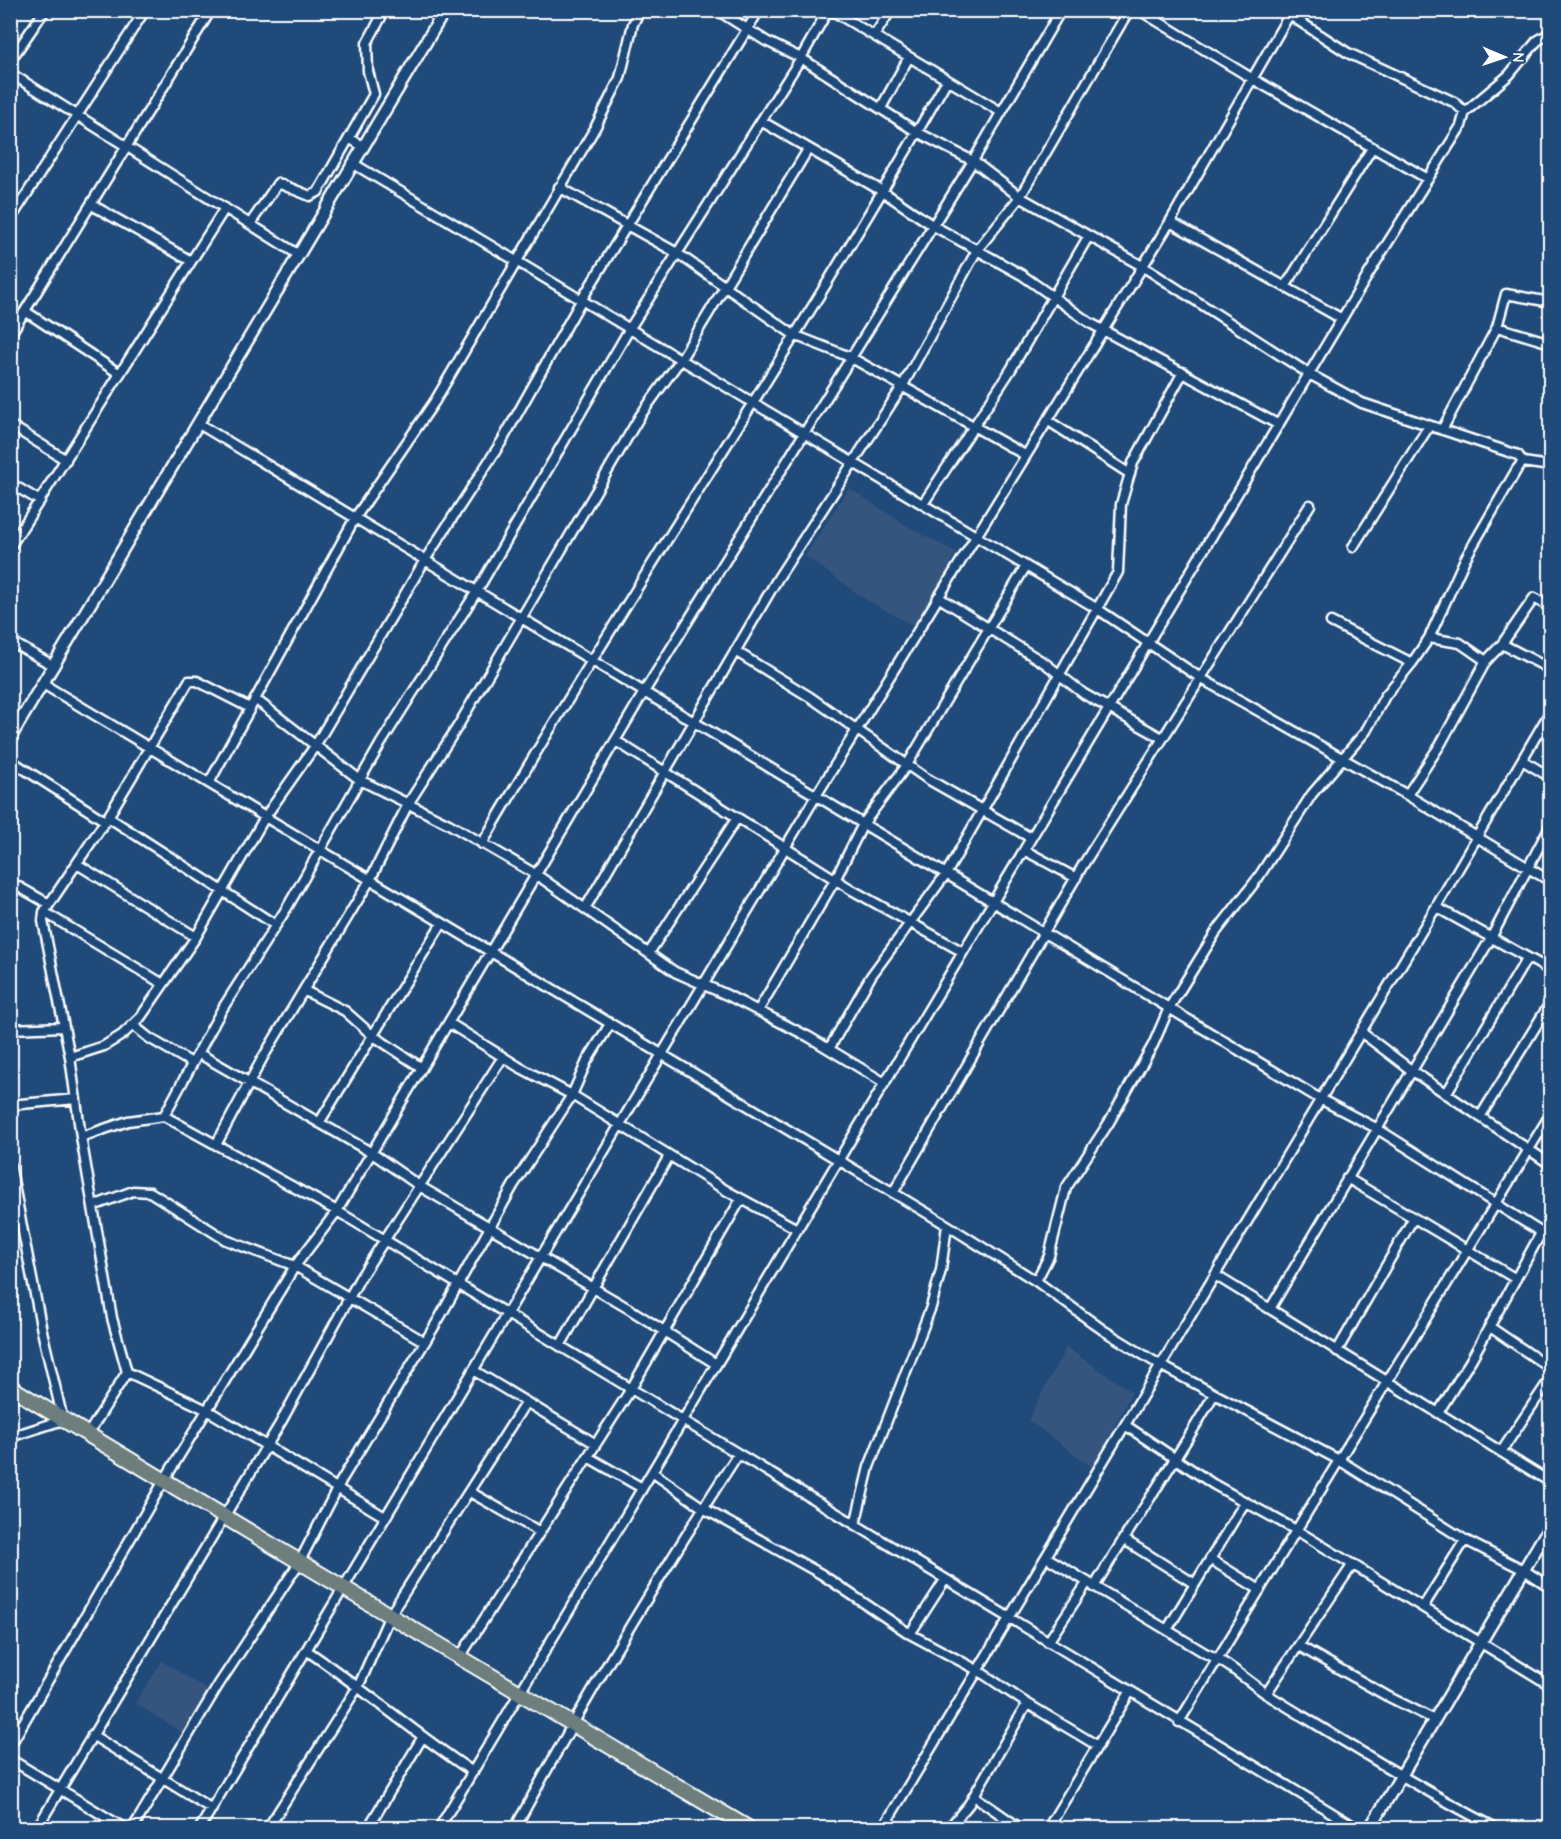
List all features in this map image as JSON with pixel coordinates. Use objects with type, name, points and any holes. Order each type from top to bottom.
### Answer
[{"type":"main road","points":[[10,1388],[165,1479],[299,1563],[748,1828]]},
{"type":"street","points":[[10,61],[45,10]]},
{"type":"street","points":[[10,220],[145,10]]},
{"type":"street","points":[[10,335],[212,10]]},
{"type":"street","points":[[250,224],[278,183],[310,196],[318,192],[374,94],[368,71],[367,43],[385,10]]},
{"type":"street","points":[[10,738],[445,10]]},
{"type":"street","points":[[208,783],[355,518],[435,401],[516,259],[595,128],[620,78],[633,24],[640,10]]},
{"type":"street","points":[[717,10],[748,30],[801,58],[917,132],[973,161],[1020,197],[1142,266],[1311,375],[1362,403],[1518,455],[1523,462],[1551,466]]},
{"type":"street","points":[[70,1057],[104,1046],[133,1024],[195,937],[266,818],[315,746],[425,560],[502,441],[582,299],[759,10]]},
{"type":"street","points":[[164,1116],[192,1063],[274,924],[288,906],[360,780],[477,591],[630,328],[829,10],[1001,112]]},
{"type":"street","points":[[874,36],[891,10]]},
{"type":"street","points":[[10,1746],[165,1479],[295,1266],[337,1211],[372,1154],[645,692],[803,432],[973,161],[1061,10]]},
{"type":"street","points":[[586,907],[778,578],[902,387],[977,250],[1020,197],[1129,10]]},
{"type":"street","points":[[1139,10],[1252,79],[1428,179]]},
{"type":"street","points":[[200,1828],[816,796],[1170,222],[1252,79],[1286,13],[1348,53],[1454,102],[1466,112]]},
{"type":"street","points":[[439,1828],[1031,838],[1311,375],[1342,319],[1461,126],[1466,112],[1509,75],[1537,40],[1551,33]]},
{"type":"street","points":[[881,108],[909,57]]},
{"type":"street","points":[[10,73],[299,255]]},
{"type":"street","points":[[482,844],[882,191],[947,80]]},
{"type":"street","points":[[761,121],[807,151],[882,191],[932,225],[977,250],[1102,329],[1279,425]]},
{"type":"street","points":[[350,138],[364,147]]},
{"type":"street","points":[[1285,287],[1372,148]]},
{"type":"street","points":[[216,1145],[249,1083],[370,880],[408,804],[458,726],[640,416],[681,359],[807,151]]},
{"type":"street","points":[[354,164],[1096,608],[1202,680],[1407,795],[1551,881]]},
{"type":"street","points":[[559,187],[677,253],[794,335],[850,357],[973,428],[1025,455]]},
{"type":"street","points":[[92,205],[191,261]]},
{"type":"street","points":[[10,547],[225,208]]},
{"type":"street","points":[[1170,222],[1342,319]]},
{"type":"street","points":[[923,504],[1010,371],[1088,237]]},
{"type":"street","points":[[1442,430],[1497,327],[1506,294],[1551,302]]},
{"type":"street","points":[[26,311],[120,374]]},
{"type":"street","points":[[1497,327],[1551,343]]},
{"type":"street","points":[[829,1049],[871,976],[946,874],[1118,572],[1122,504],[1130,474],[1183,372]]},
{"type":"street","points":[[1047,420],[1130,474]]},
{"type":"street","points":[[199,424],[1320,1099],[1376,1128],[1551,1238]]},
{"type":"street","points":[[10,425],[66,460]]},
{"type":"street","points":[[1353,547],[1429,426]]},
{"type":"street","points":[[1036,1281],[1049,1256],[1066,1188],[1108,1124],[1148,1055],[1168,1008],[1216,932],[1258,878],[1318,786],[1343,760],[1366,730],[1385,696],[1429,638],[1465,560],[1523,462]]},
{"type":"street","points":[[10,483],[40,501]]},
{"type":"street","points":[[893,1193],[1076,878],[1310,505]]},
{"type":"street","points":[[758,1011],[835,880],[863,824],[907,765],[1026,566]]},
{"type":"street","points":[[938,597],[1109,709],[1162,738]]},
{"type":"street","points":[[1407,795],[1440,745],[1486,661],[1502,644],[1534,598],[1551,607]]},
{"type":"street","points":[[1331,622],[1412,663]]},
{"type":"street","points":[[1429,638],[1460,643],[1486,661]]},
{"type":"street","points":[[10,641],[54,666]]},
{"type":"street","points":[[1502,644],[1551,669]]},
{"type":"street","points":[[735,651],[857,729],[907,765],[1031,838]]},
{"type":"street","points":[[88,1434],[127,1372],[112,1318],[81,1137],[70,1057],[43,921],[47,908],[106,819],[189,681],[197,681],[250,708]]},
{"type":"street","points":[[43,684],[948,1226],[1036,1281],[1102,1330],[1160,1365],[1214,1396],[1339,1460],[1465,1540],[1524,1570],[1551,1587]]},
{"type":"street","points":[[255,699],[360,780],[537,875],[586,907],[675,972],[758,1011],[829,1049],[885,1083]]},
{"type":"street","points":[[883,1828],[1437,907],[1551,712]]},
{"type":"street","points":[[616,741],[835,880],[963,952]]},
{"type":"street","points":[[10,760],[274,924]]},
{"type":"street","points":[[1522,760],[1551,777]]},
{"type":"street","points":[[649,953],[737,818]]},
{"type":"street","points":[[1270,1310],[1376,1128],[1491,938],[1551,826]]},
{"type":"street","points":[[1024,850],[1076,878]]},
{"type":"street","points":[[77,864],[195,937]]},
{"type":"street","points":[[10,882],[163,984]]},
{"type":"street","points":[[1437,907],[1551,970]]},
{"type":"street","points":[[319,1123],[442,923]]},
{"type":"street","points":[[1446,1094],[1527,958]]},
{"type":"street","points":[[305,991],[345,1011],[372,1035],[422,1068]]},
{"type":"street","points":[[1480,1117],[1551,1003]]},
{"type":"street","points":[[449,1023],[503,1057],[621,1124],[741,1199],[797,1229]]},
{"type":"street","points":[[133,1828],[219,1684],[299,1563],[337,1488],[459,1285],[513,1186],[572,1095],[587,1061],[610,1023]]},
{"type":"street","points":[[133,1024],[149,1038],[192,1063]]},
{"type":"street","points":[[10,1029],[64,1027]]},
{"type":"street","points":[[1361,1032],[1411,1070],[1551,1164]]},
{"type":"street","points":[[198,1053],[372,1154],[421,1187],[592,1287],[716,1364]]},
{"type":"street","points":[[37,1828],[267,1447],[349,1299],[503,1057]]},
{"type":"street","points":[[10,1105],[76,1099]]},
{"type":"street","points":[[1179,1722],[1551,1115]]},
{"type":"street","points":[[81,1137],[128,1121],[164,1116],[337,1211],[1179,1722],[1358,1828]]},
{"type":"street","points":[[560,1346],[669,1156]]},
{"type":"street","points":[[10,1164],[42,1331],[63,1420],[10,1437]]},
{"type":"street","points":[[1347,1178],[1516,1279]]},
{"type":"street","points":[[93,1206],[143,1190],[226,1239],[295,1266],[425,1342]]},
{"type":"street","points":[[460,1657],[631,1389],[663,1330],[741,1199]]},
{"type":"street","points":[[1338,1351],[1413,1219]]},
{"type":"street","points":[[855,1525],[869,1467],[931,1307],[941,1270],[948,1226]]},
{"type":"street","points":[[1438,1413],[1490,1327],[1541,1233]]},
{"type":"street","points":[[1215,1275],[1551,1482]]},
{"type":"street","points":[[1490,1327],[1551,1368]]},
{"type":"street","points":[[473,1370],[596,1444]]},
{"type":"street","points":[[127,1372],[207,1410],[385,1517]]},
{"type":"street","points":[[1501,1452],[1551,1379]]},
{"type":"street","points":[[1048,1642],[1091,1585],[1177,1460],[1214,1396]]},
{"type":"street","points":[[268,1828],[358,1685],[390,1615],[526,1402]]},
{"type":"street","points":[[1125,1425],[1245,1502],[1353,1564],[1551,1685]]},
{"type":"street","points":[[514,1828],[572,1723],[665,1567],[738,1454]]},
{"type":"street","points":[[588,1457],[642,1488]]},
{"type":"street","points":[[652,1472],[703,1508],[821,1574],[909,1634],[979,1671],[1098,1746]]},
{"type":"street","points":[[470,1492],[540,1532]]},
{"type":"street","points":[[1167,1630],[1245,1502]]},
{"type":"street","points":[[1370,1828],[1551,1526]]},
{"type":"street","points":[[1123,1539],[1195,1584]]},
{"type":"street","points":[[1423,1607],[1465,1540]]},
{"type":"street","points":[[1046,1557],[1218,1658],[1266,1694],[1401,1776],[1496,1828]]},
{"type":"street","points":[[1210,1559],[1260,1590]]},
{"type":"street","points":[[1266,1694],[1353,1564]]},
{"type":"street","points":[[909,1634],[945,1580]]},
{"type":"street","points":[[1299,1646],[1387,1696],[1435,1720]]},
{"type":"street","points":[[306,1650],[358,1685],[422,1738],[472,1772]]},
{"type":"street","points":[[1048,1828],[1130,1692]]},
{"type":"street","points":[[949,1828],[974,1796],[1028,1704]]},
{"type":"street","points":[[92,1735],[212,1809]]},
{"type":"street","points":[[368,1828],[422,1738]]},
{"type":"street","points":[[10,1759],[123,1828]]},
{"type":"street","points":[[974,1796],[1020,1828]]},
{"type":"shaded area","points":[[849,488],[909,527],[956,553],[916,627],[868,601],[805,556]]},
{"type":"shaded area","points":[[1066,1347],[1132,1392],[1093,1468],[1028,1420]]},
{"type":"shaded area","points":[[162,1661],[211,1692],[184,1734],[135,1703]]}]
